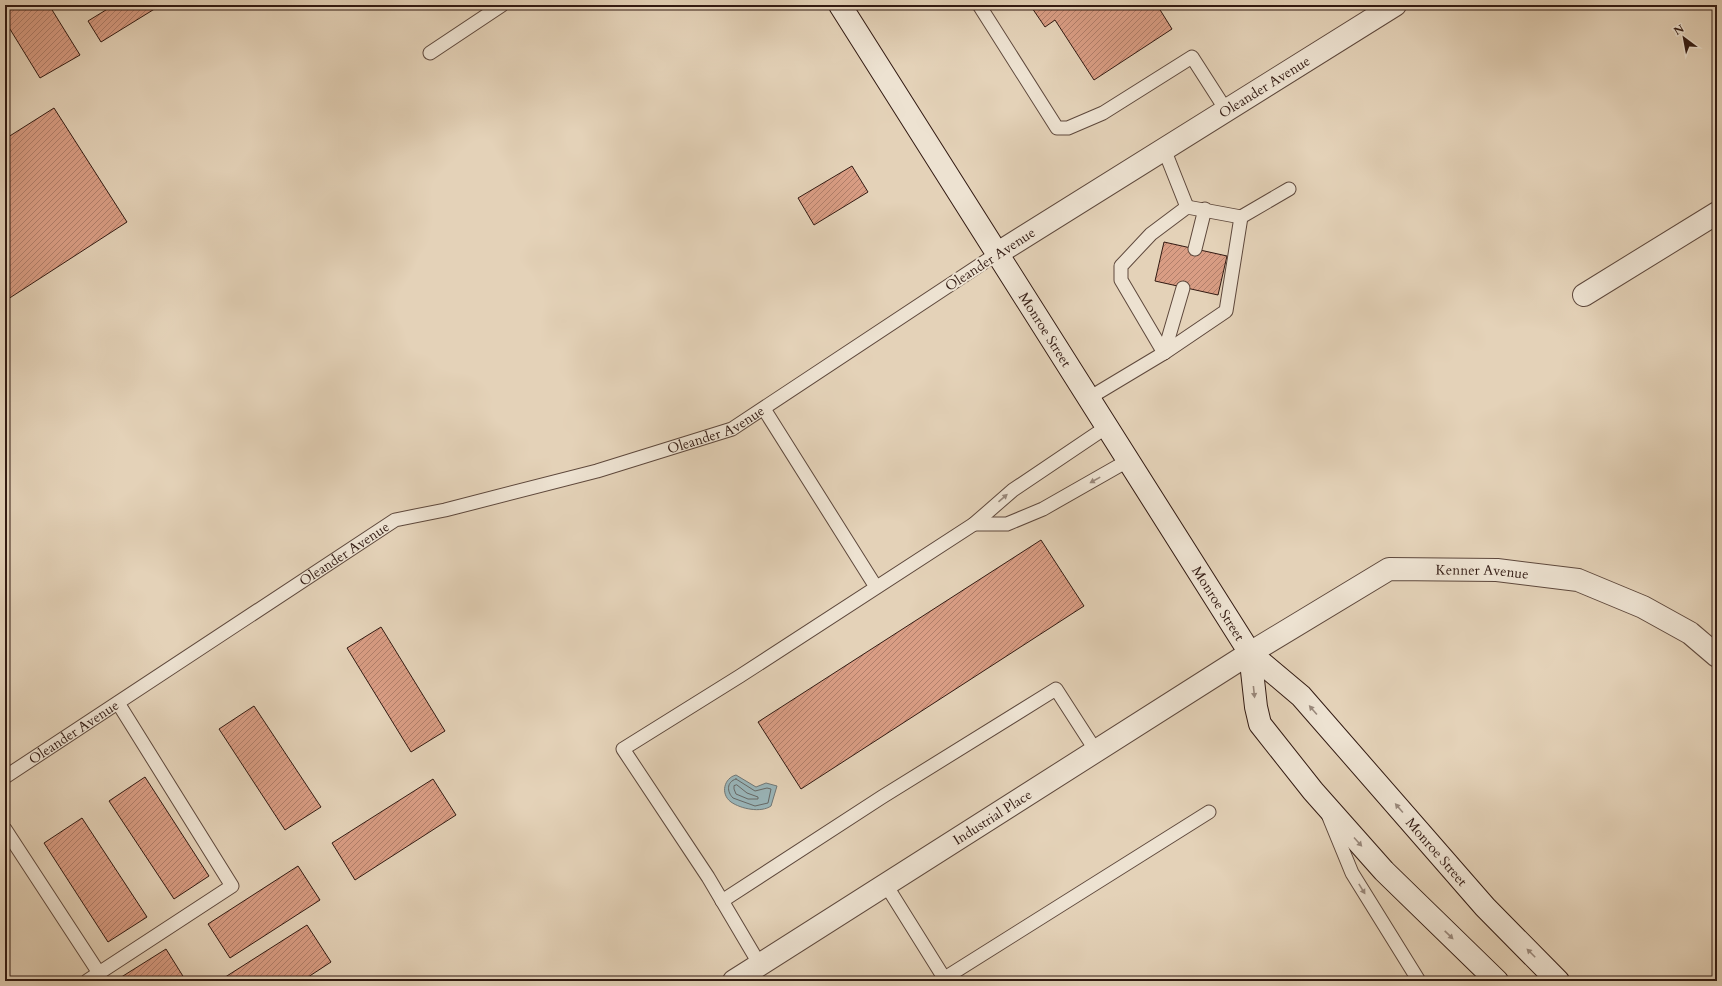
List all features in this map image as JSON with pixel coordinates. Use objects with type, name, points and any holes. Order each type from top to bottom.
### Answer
[{"type":"street","name":"Monroe Street","points":[[840,5],[1108,426],[1250,653],[1301,696],[1484,906],[1558,981]]},
{"type":"street","name":"Oleander Avenue","points":[[998,253],[1395,5]]},
{"type":"street","points":[[1584,295],[1717,213]]},
{"type":"street","name":"Kenner Avenue","points":[[1250,653],[1389,569],[1482,569],[1578,580],[1643,607],[1690,633],[1717,656]]},
{"type":"street","name":"Monroe Street","points":[[1250,653],[1256,706],[1260,724],[1323,803],[1384,871],[1497,981]]},
{"type":"street","name":"Industrial Place","points":[[734,981],[1250,653]]},
{"type":"lane","points":[[430,53],[502,5]]},
{"type":"lane","points":[[979,5],[1057,128],[1068,128],[1103,113],[1192,57],[1226,110]]},
{"type":"lane","points":[[1164,149],[1187,207]]},
{"type":"lane","points":[[1164,353],[1121,280],[1121,266],[1151,234],[1187,207],[1205,209],[1241,217],[1289,189]]},
{"type":"lane","points":[[1196,249],[1205,209]]},
{"type":"lane","points":[[1089,398],[1164,353],[1226,311],[1241,217]]},
{"type":"lane","name":"Oleander Avenue","points":[[5,777],[395,520],[445,510],[597,471],[732,430],[998,253]]},
{"type":"lane","points":[[1164,353],[1183,288]]},
{"type":"lane","points":[[764,409],[876,587]]},
{"type":"lane","points":[[760,965],[722,901],[623,748],[740,676],[974,524],[1013,490],[1108,426]]},
{"type":"lane","points":[[974,524],[1007,524],[1043,508],[1129,460]]},
{"type":"lane","points":[[722,901],[882,797],[1056,689],[1096,751]]},
{"type":"lane","points":[[87,981],[232,886],[118,703]]},
{"type":"lane","points":[[1323,803],[1352,873],[1419,981]]},
{"type":"lane","points":[[886,885],[944,980],[1209,812]]},
{"type":"lane","points":[[5,829],[99,973]]},
{"type":"water","points":[[736,775],[756,787],[766,783],[777,786],[771,806],[757,810],[740,807],[731,802],[725,795],[725,787],[729,779]]},
{"type":"building","points":[[5,5],[49,5],[80,55],[40,78],[5,21]]},
{"type":"building","points":[[114,5],[161,5],[101,42],[88,21]]},
{"type":"building","points":[[1030,5],[1157,5],[1172,29],[1094,80],[1055,20],[1045,27]]},
{"type":"building","points":[[54,108],[127,222],[5,301],[5,139]]},
{"type":"building","points":[[852,166],[868,192],[814,225],[798,198]]},
{"type":"building","points":[[1164,242],[1227,256],[1218,295],[1155,281]]},
{"type":"building","points":[[1041,540],[1084,606],[801,789],[758,722]]},
{"type":"building","points":[[381,627],[445,731],[411,752],[347,648]]},
{"type":"building","points":[[254,706],[321,807],[285,830],[219,729]]},
{"type":"building","points":[[145,777],[209,876],[174,899],[109,801]]},
{"type":"building","points":[[433,779],[456,815],[355,880],[332,843]]},
{"type":"building","points":[[82,818],[147,917],[108,942],[44,843]]},
{"type":"building","points":[[298,866],[320,900],[230,958],[208,924]]},
{"type":"building","points":[[307,925],[331,962],[302,981],[219,981]]},
{"type":"building","points":[[166,949],[186,981],[115,981]]}]
